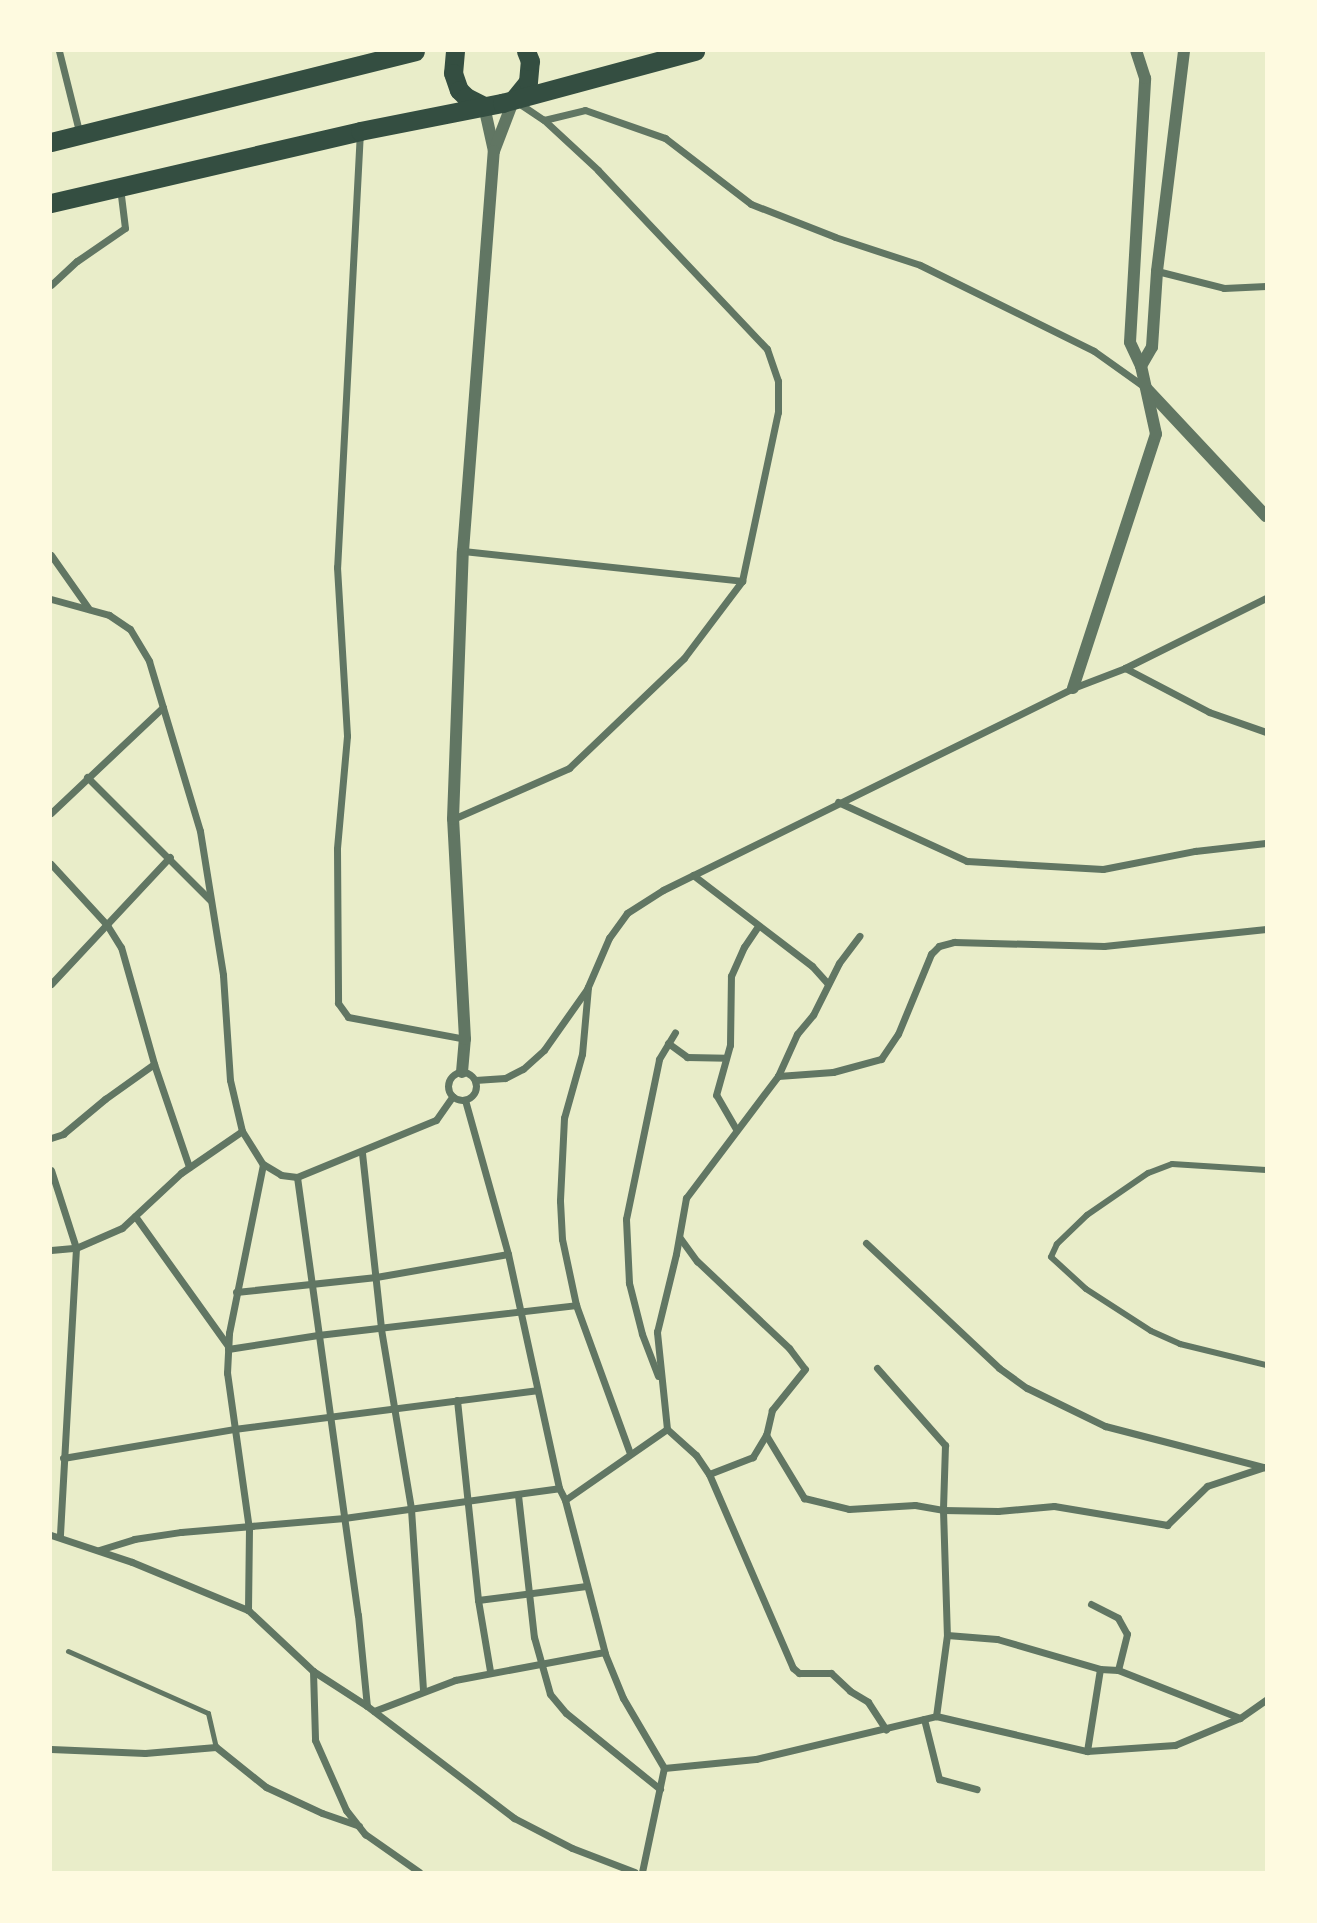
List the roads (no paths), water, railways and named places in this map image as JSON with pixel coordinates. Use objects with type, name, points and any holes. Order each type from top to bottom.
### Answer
[{"type":"highway","points":[[51,142],[415,51]]},
{"type":"highway","points":[[455,51],[453,73],[459,90],[466,97],[484,106]]},
{"type":"highway","points":[[513,99],[528,82],[530,61],[526,51]]},
{"type":"highway","points":[[51,203],[360,131],[484,106],[695,51]]},
{"type":"street","points":[[59,51],[80,135]]},
{"type":"street","points":[[1073,688],[1156,434],[1141,366],[1130,342],[1145,78],[1136,51]]},
{"type":"street","points":[[1141,366],[1152,347],[1157,271],[1184,51]]},
{"type":"street","points":[[453,819],[569,768],[684,658],[742,581],[778,412],[778,381],[767,349],[598,170],[544,120],[513,99],[494,151],[463,551],[453,819],[465,1039],[462,1072]]},
{"type":"street","points":[[484,106],[494,151]]},
{"type":"street","points":[[544,120],[585,110],[664,138],[751,204],[835,237],[920,265],[1094,351],[1146,388],[1266,516]]},
{"type":"street","points":[[360,131],[337,567],[347,736],[337,849],[338,1003],[348,1017],[465,1039]]},
{"type":"street","points":[[51,285],[77,261],[125,228],[120,187]]},
{"type":"street","points":[[1157,271],[1224,288],[1266,286]]},
{"type":"street","points":[[463,551],[742,581]]},
{"type":"street","points":[[51,555],[90,610]]},
{"type":"street","points":[[462,1072],[475,1080],[505,1078],[523,1069],[544,1050],[589,985],[609,938],[627,913],[693,875],[838,802],[1073,688],[1125,668],[1266,598]]},
{"type":"street","points":[[51,599],[109,615],[131,629],[149,661],[200,831],[223,975],[230,1080],[242,1131],[263,1164],[281,1175],[297,1177],[362,1153],[436,1120],[453,1096]]},
{"type":"street","points":[[1125,668],[1209,712],[1266,732]]},
{"type":"street","points":[[51,813],[163,707]]},
{"type":"street","points":[[87,777],[170,857],[211,901]]},
{"type":"street","points":[[838,802],[967,861],[1103,869],[1195,851],[1266,843]]},
{"type":"street","points":[[51,984],[170,857]]},
{"type":"street","points":[[51,864],[107,925],[121,947],[154,1064],[189,1167]]},
{"type":"street","points":[[693,875],[813,966],[828,984]]},
{"type":"street","points":[[736,1129],[716,1095],[730,1045],[731,976],[744,947],[758,926]]},
{"type":"street","points":[[778,1076],[833,1072],[881,1059],[898,1034],[931,954],[939,946],[954,942],[1104,946],[1266,929]]},
{"type":"street","points":[[859,936],[828,984],[813,1015],[797,1034],[778,1076],[686,1198],[680,1238],[657,1332],[667,1429],[696,1455],[709,1474],[793,1668],[799,1673],[831,1673],[850,1691],[868,1702],[886,1730]]},
{"type":"street","points":[[589,985],[582,1054],[564,1118],[560,1201],[562,1239],[576,1305],[629,1452]]},
{"type":"street","points":[[663,1387],[642,1334],[629,1283],[626,1219],[659,1059],[675,1032]]},
{"type":"street","points":[[668,1043],[687,1057],[726,1058]]},
{"type":"street","points":[[51,1138],[63,1134],[105,1099],[154,1064]]},
{"type":"street","points":[[453,1096],[449,1081],[462,1072]]},
{"type":"street","points":[[465,1100],[476,1090],[475,1080]]},
{"type":"street","points":[[453,1096],[465,1100]]},
{"type":"street","points":[[465,1100],[508,1254],[559,1488],[565,1500],[604,1653],[623,1698],[664,1769],[642,1872]]},
{"type":"street","points":[[51,1250],[76,1248],[122,1228],[189,1167],[242,1131]]},
{"type":"street","points":[[362,1153],[382,1329],[411,1509],[423,1691]]},
{"type":"street","points":[[248,1610],[249,1529],[226,1373],[236,1292],[263,1164]]},
{"type":"street","points":[[1266,1170],[1172,1164],[1149,1173],[1087,1215],[1057,1244],[1051,1257],[1086,1289],[1151,1331],[1180,1344],[1266,1365]]},
{"type":"street","points":[[51,1170],[76,1248],[60,1537]]},
{"type":"street","points":[[297,1177],[364,1661],[367,1706]]},
{"type":"street","points":[[135,1216],[228,1348]]},
{"type":"street","points":[[680,1238],[697,1261],[789,1348],[805,1369],[772,1409],[766,1435],[753,1457],[709,1474]]},
{"type":"street","points":[[866,1243],[999,1368],[1027,1388],[1104,1426],[1265,1467]]},
{"type":"street","points":[[236,1292],[313,1286],[508,1254]]},
{"type":"street","points":[[228,1348],[576,1305]]},
{"type":"street","points":[[877,1368],[945,1445],[943,1510],[947,1654],[937,1692],[936,1716]]},
{"type":"street","points":[[63,1458],[234,1429],[537,1390]]},
{"type":"street","points":[[457,1400],[478,1600],[491,1671]]},
{"type":"street","points":[[565,1500],[629,1452],[667,1429]]},
{"type":"street","points":[[766,1435],[804,1498],[849,1509],[915,1505],[943,1510],[998,1511],[1054,1506],[1167,1525],[1207,1486],[1265,1467]]},
{"type":"street","points":[[98,1550],[134,1539],[181,1532],[249,1529],[344,1518],[559,1488]]},
{"type":"street","points":[[519,1495],[529,1593],[540,1663],[550,1694],[566,1713],[660,1789]]},
{"type":"street","points":[[51,1535],[98,1550],[248,1610],[313,1671],[367,1706],[514,1818],[572,1848],[635,1872]]},
{"type":"street","points":[[478,1600],[586,1586]]},
{"type":"street","points":[[1091,1604],[1118,1618],[1127,1634],[1118,1670]]},
{"type":"street","points":[[947,1636],[997,1639],[1100,1670],[1118,1670],[1240,1718]]},
{"type":"street","points":[[374,1712],[423,1691],[491,1671],[604,1653]]},
{"type":"street","points":[[1087,1751],[1100,1670]]},
{"type":"street","points":[[313,1671],[315,1740],[346,1810],[365,1834],[419,1872]]},
{"type":"street","points":[[664,1769],[755,1759],[936,1716],[1087,1751],[1175,1745],[1240,1718],[1266,1700]]},
{"type":"street","points":[[923,1719],[939,1779],[977,1790]]},
{"type":"street","points":[[51,1749],[145,1753],[216,1747],[265,1787],[321,1813],[359,1826]]},
{"type":"lane","points":[[68,1651],[208,1713],[216,1747]]}]
